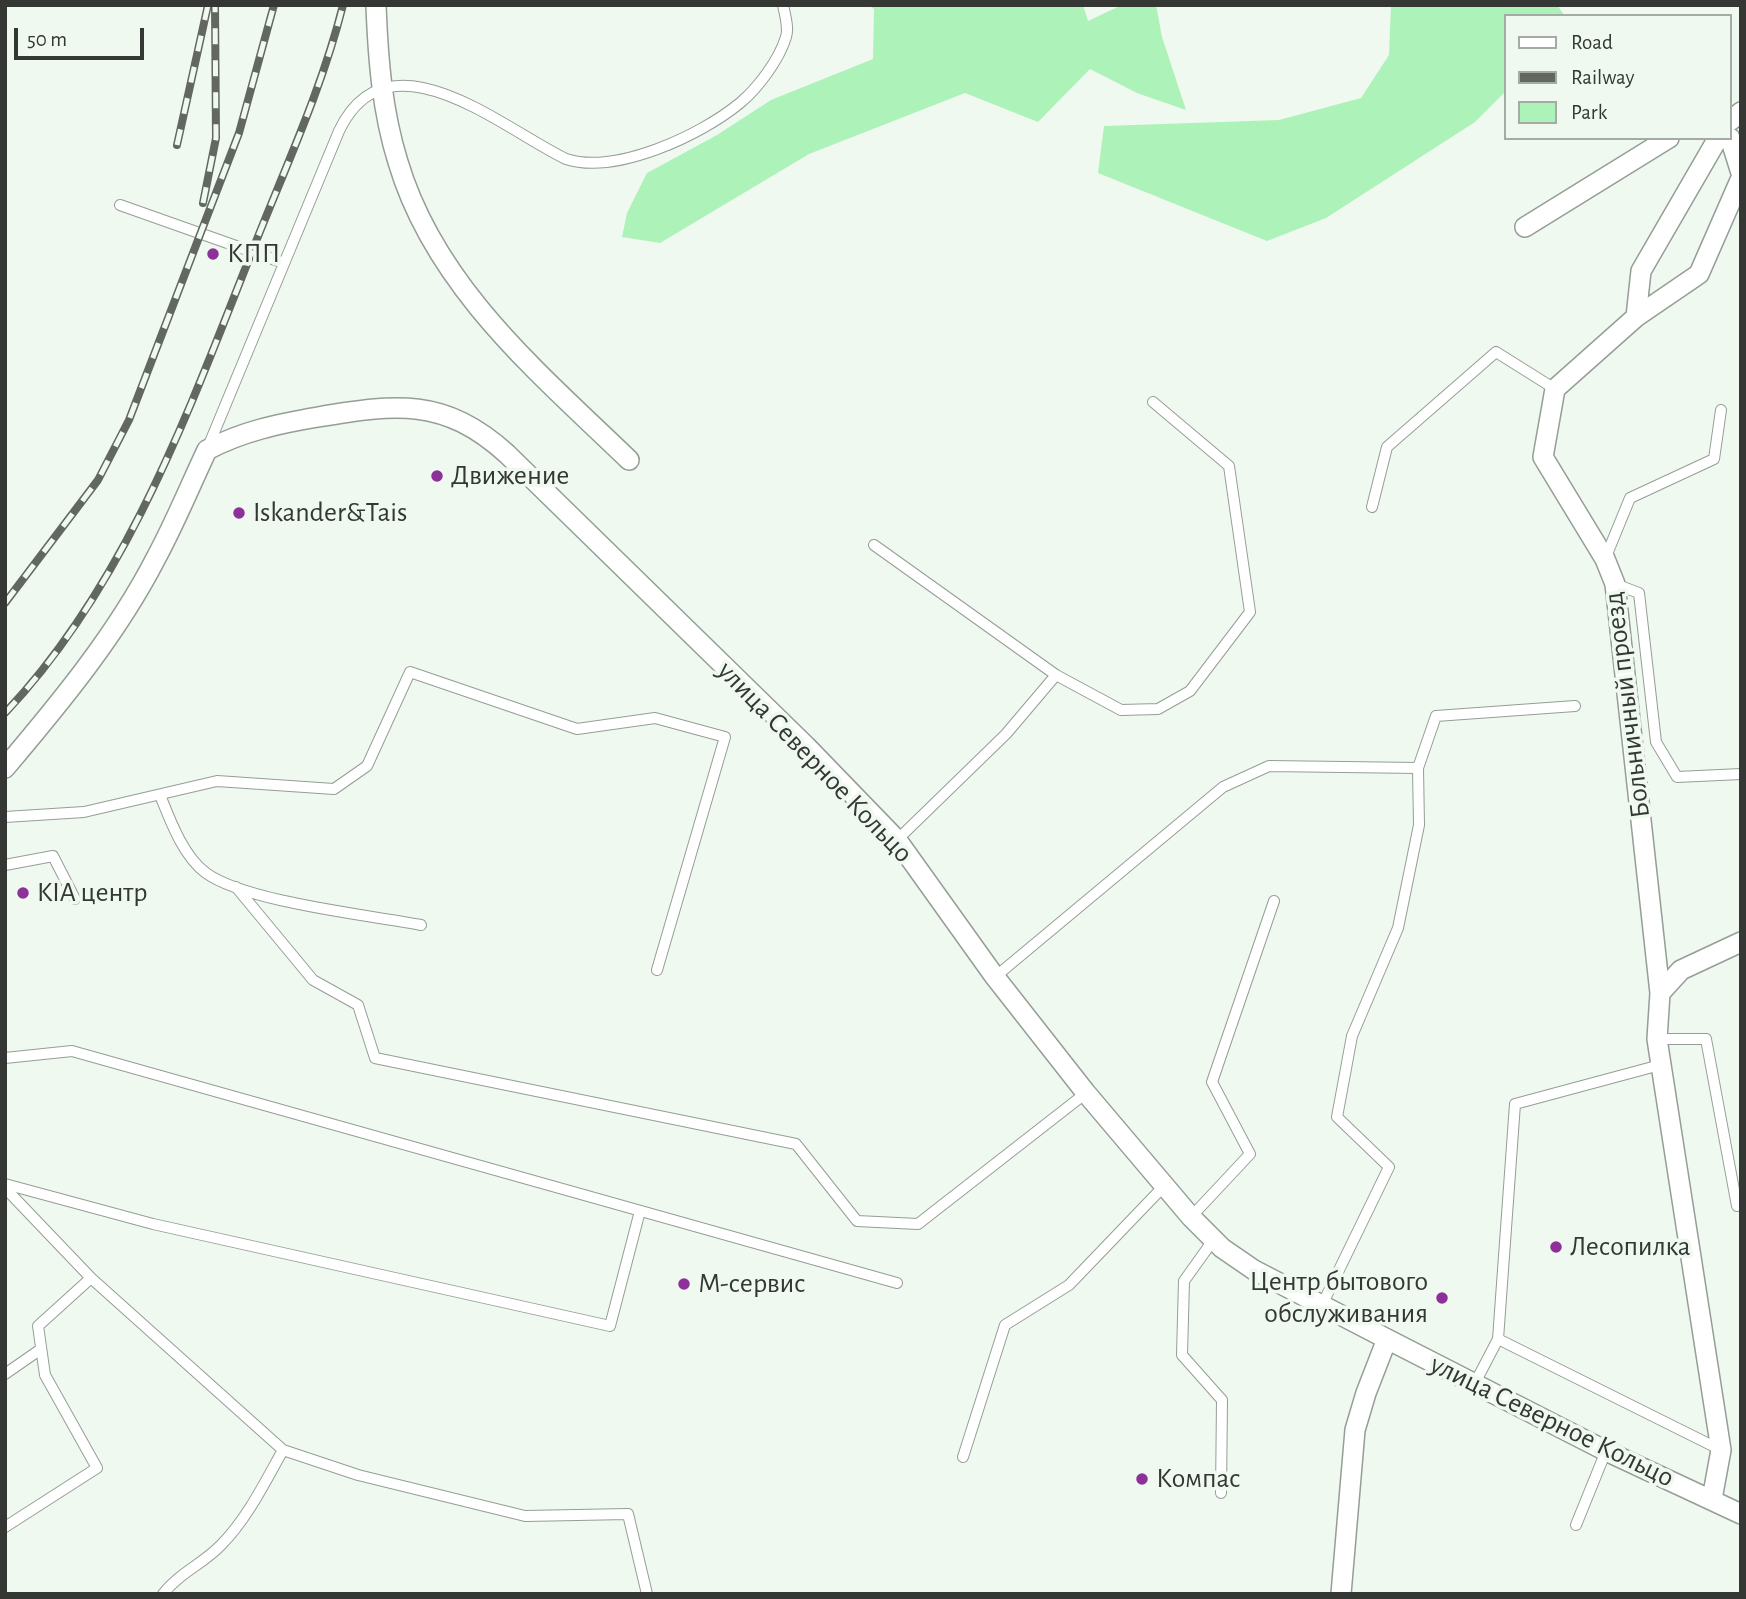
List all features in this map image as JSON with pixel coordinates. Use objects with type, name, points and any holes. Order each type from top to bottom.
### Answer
[{"type":"street","points":[[376,5],[382,90],[401,173],[419,217],[451,271],[488,320],[629,460]]},
{"type":"street","points":[[1525,227],[1666,140]]},
{"type":"street","points":[[1636,317],[1641,271],[1717,140]]},
{"type":"street","points":[[1555,389],[1636,317],[1699,274],[1741,175],[1731,140]]},
{"type":"street","name":"Больничный проезд","points":[[1555,389],[1543,457],[1605,559],[1615,584],[1660,993],[1657,1040],[1660,1065],[1721,1450],[1712,1499]]},
{"type":"street","name":"улица Северное Кольцо","points":[[206,450],[258,428],[383,406],[418,407],[470,425],[507,454],[806,746],[897,840],[995,976],[1086,1093],[1191,1217],[1214,1239],[1254,1270],[1606,1451],[1741,1514]]},
{"type":"street","points":[[5,768],[93,656],[136,593],[156,558],[206,450]]},
{"type":"street","points":[[1660,993],[1681,970],[1741,942]]},
{"type":"street","points":[[1341,1594],[1355,1430],[1387,1339]]},
{"type":"lane","points":[[206,450],[346,116],[362,101],[382,90],[411,85],[442,91],[566,159],[583,165],[622,162],[689,134],[740,103],[771,66],[787,35],[783,5]]},
{"type":"lane","points":[[120,205],[284,263]]},
{"type":"lane","points":[[1372,507],[1387,447],[1496,352],[1555,389]]},
{"type":"lane","points":[[874,545],[1056,675],[1121,710],[1158,709],[1190,691],[1250,612],[1229,466],[1153,402]]},
{"type":"lane","points":[[1605,559],[1630,498],[1714,459],[1721,410]]},
{"type":"lane","points":[[1615,584],[1639,593],[1656,742],[1677,777],[1741,774]]},
{"type":"lane","points":[[5,817],[84,812],[232,779],[334,789],[367,766],[410,672],[577,729],[655,718],[725,737],[657,970]]},
{"type":"lane","points":[[897,840],[1006,734],[1056,675]]},
{"type":"lane","points":[[1322,1305],[1389,1167],[1337,1117],[1352,1036],[1398,928],[1419,825],[1418,768],[1436,716],[1575,706]]},
{"type":"lane","points":[[995,976],[1223,787],[1269,766],[1418,768]]},
{"type":"lane","points":[[160,795],[179,838],[201,869],[236,887],[271,897],[421,925]]},
{"type":"lane","points":[[5,865],[53,856],[75,899]]},
{"type":"lane","points":[[236,887],[313,980],[358,1005],[375,1058],[796,1144],[857,1221],[918,1224],[1086,1093]]},
{"type":"lane","points":[[1191,1217],[1250,1154],[1212,1082],[1274,901]]},
{"type":"lane","points":[[1657,1040],[1706,1039],[1737,1206],[1741,1205]]},
{"type":"lane","points":[[5,1058],[72,1051],[897,1283]]},
{"type":"lane","points":[[1475,1383],[1498,1339],[1515,1104],[1660,1065]]},
{"type":"lane","points":[[5,1186],[153,1224],[610,1326],[640,1211]]},
{"type":"lane","points":[[5,1186],[91,1278],[283,1450],[358,1475],[525,1516],[628,1514],[647,1594]]},
{"type":"lane","points":[[963,1457],[1005,1325],[1069,1285],[1164,1186]]},
{"type":"lane","points":[[1214,1239],[1184,1281],[1182,1355],[1222,1401],[1221,1493]]},
{"type":"lane","points":[[5,1527],[97,1468],[44,1375],[38,1326],[91,1278]]},
{"type":"lane","points":[[1498,1339],[1721,1450]]},
{"type":"lane","points":[[5,1374],[41,1349]]},
{"type":"lane","points":[[163,1594],[174,1579],[220,1546],[255,1499],[283,1450]]},
{"type":"lane","points":[[1577,1525],[1606,1451]]},
{"type":"green space","points":[[868,5],[1083,5],[1088,21],[1122,5],[1156,5],[1162,37],[1186,110],[1137,93],[1090,69],[1038,122],[965,93],[809,154],[660,243],[622,237],[627,213],[647,173],[717,135],[771,100],[873,59],[874,9]]},
{"type":"green space","points":[[1391,5],[1557,5],[1564,14],[1504,14],[1504,93],[1475,122],[1326,218],[1267,241],[1098,173],[1104,126],[1279,120],[1361,98],[1389,55]]},
{"type":"railway","points":[[177,145],[208,5]]},
{"type":"railway","points":[[203,203],[216,138],[215,5]]},
{"type":"railway","points":[[5,603],[98,480],[129,420],[239,133],[274,5]]},
{"type":"railway","points":[[5,713],[48,663],[86,609],[151,493],[179,433],[302,128],[325,67],[343,5]]},
{"type":"place","name":"КПП","points":[[213,254]]},
{"type":"place","name":"Движение","points":[[437,476]]},
{"type":"place","name":"Iskander&Tais","points":[[239,513]]},
{"type":"place","name":"KIA центр","points":[[23,893]]},
{"type":"place","name":"Лесопилка","points":[[1556,1247]]},
{"type":"place","name":"М-сервис","points":[[684,1284]]},
{"type":"place","name":"Центр бытового обслуживания","points":[[1442,1298]]},
{"type":"place","name":"Компас","points":[[1142,1479]]}]
